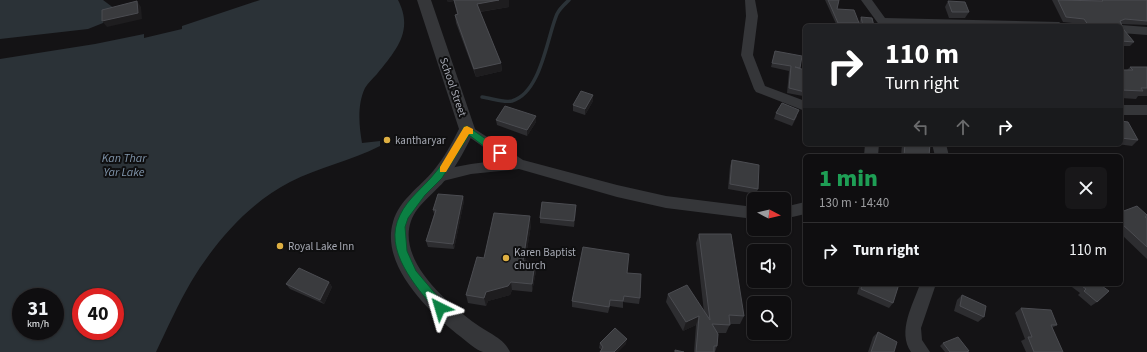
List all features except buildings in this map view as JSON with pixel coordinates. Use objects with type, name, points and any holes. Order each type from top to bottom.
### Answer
[{"type":"street","name":"School Street","points":[[424,0],[466,124],[456,150],[439,176],[422,193],[404,216],[400,227],[402,251],[412,274],[440,308],[455,321],[500,352]]},
{"type":"street","points":[[750,0],[752,16],[747,55],[760,89],[803,105]]},
{"type":"street","points":[[866,0],[884,24]]},
{"type":"street","points":[[1123,29],[1147,31]]},
{"type":"street","points":[[1123,110],[1147,110]]},
{"type":"street","points":[[466,124],[500,153],[519,164],[617,191],[666,202],[747,212]]},
{"type":"street","points":[[439,176],[472,169],[519,164]]},
{"type":"street","points":[[791,211],[803,208]]},
{"type":"street","points":[[921,352],[914,342],[913,328],[927,286]]},
{"type":"water","points":[[0,0],[103,0],[115,9],[103,23],[88,29],[0,39]]},
{"type":"water","name":"Kan Thar Yar Lake","points":[[260,0],[398,0],[404,21],[401,40],[391,57],[365,88],[362,95],[360,108],[362,143],[380,141],[380,146],[290,182],[275,191],[247,212],[222,238],[200,267],[182,299],[156,352],[0,352],[0,59],[95,44],[144,34],[144,38],[182,29],[182,26]]},
{"type":"waterway","points":[[482,97],[501,101],[512,101],[522,96],[530,87],[542,63],[557,14],[569,0]]},
{"type":"slow traffic","points":[[443,169],[456,150],[467,129],[470,131]]},
{"type":"place","name":"kantharyar","points":[[387,140]]},
{"type":"place","name":"Royal Lake Inn","points":[[280,246]]},
{"type":"place","name":"Karen Baptist church","points":[[506,258]]},
{"type":"route","points":[[440,308],[412,274],[402,251],[400,227],[404,216],[422,193],[439,176],[456,150],[467,129],[500,153]]}]
